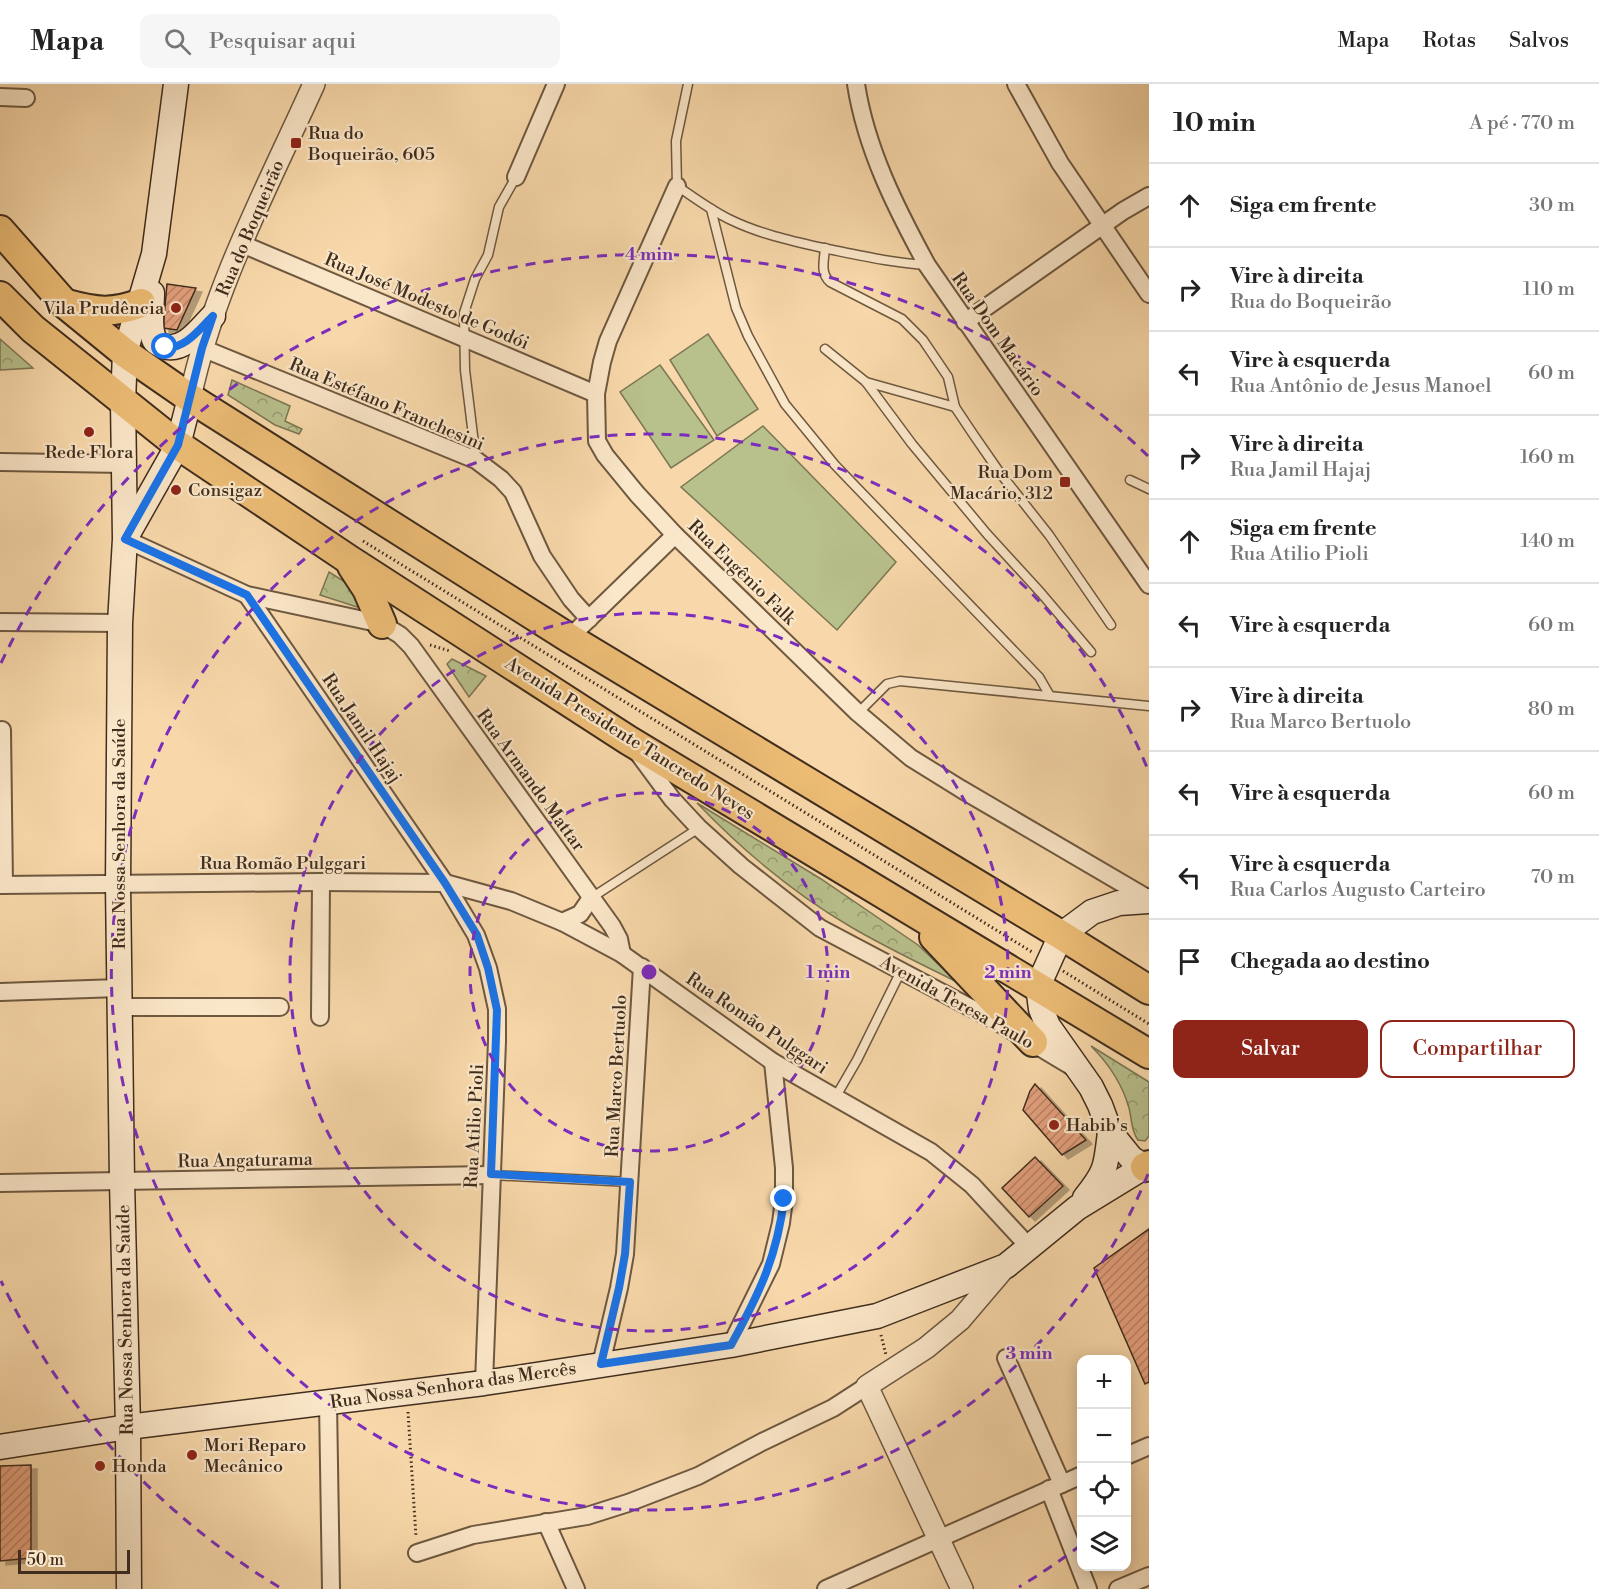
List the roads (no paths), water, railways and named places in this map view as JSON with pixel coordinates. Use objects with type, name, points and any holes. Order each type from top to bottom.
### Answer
[{"type":"highway","points":[[0,230],[65,304],[125,353],[190,398],[579,629],[1149,990]]},
{"type":"highway","name":"Avenida Presidente Tancredo Neves","points":[[0,296],[33,330],[178,445],[355,550],[628,740],[910,911],[1044,974],[1149,1054]]},
{"type":"highway","points":[[65,304],[109,312],[141,303]]},
{"type":"highway","points":[[355,550],[367,589],[391,629]]},
{"type":"highway","points":[[910,911],[1033,1042]]},
{"type":"main road","name":"Rua Nossa Senhora da Saúde","points":[[129,1589],[118,885],[120,623],[125,539],[123,401],[125,353],[154,254],[176,84]]},
{"type":"main road","points":[[154,254],[151,327],[153,339],[158,344],[171,348],[179,346],[189,340],[213,316]]},
{"type":"main road","name":"Rua do Boqueirão","points":[[125,539],[178,445],[190,398]]},
{"type":"main road","points":[[1080,1072],[1048,1026],[1041,1009],[1044,974],[1062,935],[1092,912],[1128,901],[1149,900]]},
{"type":"main road","name":"Avenida Teresa Paulo","points":[[1080,1072],[1100,1105],[1110,1132],[1131,1158],[1148,1165]]},
{"type":"main road","name":"Avenida Teresa Paulo","points":[[1077,1208],[1101,1179],[1107,1162],[1110,1132]]},
{"type":"main road","name":"Rua Nossa Senhora das Mercês","points":[[0,1447],[128,1427],[484,1383],[731,1345],[877,1316],[1006,1266],[1077,1208],[1148,1165]]},
{"type":"street","name":"Rua do Boqueirão","points":[[190,398],[202,348],[213,316],[242,244],[314,84]]},
{"type":"street","points":[[516,177],[556,84]]},
{"type":"street","name":"Rua Dom Macário","points":[[856,84],[866,134],[900,217],[927,265],[1149,585]]},
{"type":"street","points":[[1016,84],[1060,163],[1149,294]]},
{"type":"street","points":[[0,97],[26,98]]},
{"type":"street","name":"Rua Eugênio Falk","points":[[677,186],[608,341],[602,362],[596,394],[596,430],[597,441],[605,455],[675,535],[886,738],[932,772],[1149,900]]},
{"type":"street","points":[[965,322],[1123,211],[1149,196]]},
{"type":"street","name":"Rua José Modesto de Godói","points":[[242,244],[596,394]]},
{"type":"street","name":"Rua Estéfano Franchesini","points":[[202,348],[476,460],[501,479],[513,492],[542,556],[571,599],[579,629]]},
{"type":"street","points":[[0,462],[125,464]]},
{"type":"street","points":[[579,629],[675,535]]},
{"type":"street","points":[[125,539],[247,595],[391,629]]},
{"type":"street","name":"Rua Jamil Hajaj","points":[[247,595],[445,883]]},
{"type":"street","points":[[0,622],[120,623]]},
{"type":"street","name":"Rua Armando Mattar","points":[[391,629],[411,646],[612,926],[619,939],[622,954]]},
{"type":"street","points":[[2,730],[2,885]]},
{"type":"street","name":"Avenida Teresa Paulo","points":[[628,740],[672,799],[699,828],[741,866],[820,927],[1033,1042],[1080,1072]]},
{"type":"street","points":[[1092,912],[1107,899],[1109,892],[1107,881],[1098,869]]},
{"type":"street","points":[[320,1017],[321,882]]},
{"type":"street","name":"Rua Romão Pulggari","points":[[2,885],[445,883],[511,901],[562,921],[622,954],[773,1062],[931,1152],[972,1185],[1030,1248]]},
{"type":"street","name":"Rua Atilio Pioli","points":[[445,883],[477,935],[488,968],[497,1010],[484,1383]]},
{"type":"street","points":[[562,921],[580,914],[591,898]]},
{"type":"street","name":"Rua Marco Bertuolo","points":[[601,1364],[625,1254],[642,967]]},
{"type":"street","points":[[0,992],[280,1007]]},
{"type":"street","points":[[731,1345],[771,1264],[781,1223],[784,1168],[773,1062]]},
{"type":"street","name":"Rua Angaturama","points":[[0,1183],[491,1174]]},
{"type":"street","points":[[417,1553],[473,1535],[586,1516],[628,1503],[698,1476],[833,1408],[926,1348],[960,1320],[1006,1266]]},
{"type":"street","points":[[1006,1358],[1056,1486],[1088,1589]]},
{"type":"street","points":[[867,1386],[962,1589]]},
{"type":"street","points":[[328,1402],[331,1589]]},
{"type":"street","points":[[1131,1454],[1149,1446]]},
{"type":"street","points":[[826,1589],[861,1582],[940,1538],[1077,1477]]},
{"type":"street","points":[[546,1522],[576,1589]]},
{"type":"street","points":[[1118,1589],[1149,1576]]},
{"type":"lane","points":[[688,84],[676,141],[677,186],[733,221],[763,232],[825,248],[901,263],[927,265]]},
{"type":"lane","points":[[476,460],[465,370],[464,313],[475,279],[488,255],[499,207],[516,177]]},
{"type":"lane","points":[[711,209],[736,308],[748,336],[785,404],[835,465],[1039,677],[1050,696]]},
{"type":"lane","points":[[825,248],[823,272],[825,278],[902,319],[923,340],[948,377],[955,407],[999,472],[1049,535],[1111,625]]},
{"type":"lane","points":[[825,349],[866,382],[927,462],[1091,652]]},
{"type":"lane","points":[[866,382],[955,407]]},
{"type":"lane","points":[[1130,480],[1149,489]]},
{"type":"lane","points":[[858,713],[886,684],[900,681],[1149,706]]},
{"type":"lane","points":[[591,898],[699,828]]},
{"type":"lane","points":[[835,1098],[857,1060],[901,971]]},
{"type":"lane","points":[[491,1174],[630,1182]]},
{"type":"place","name":"Rua do Boqueirão, 605","points":[[296,143]]},
{"type":"place","name":"Vila Prudência","points":[[176,308]]},
{"type":"place","name":"Rede Flora","points":[[89,432]]},
{"type":"place","name":"Rua Dom Macário, 312","points":[[1065,482]]},
{"type":"place","name":"Consigaz","points":[[176,490]]},
{"type":"place","name":"Habib's","points":[[1054,1125]]},
{"type":"place","name":"Mori Reparo Mecânico","points":[[192,1455]]},
{"type":"place","name":"Honda","points":[[100,1466]]}]
